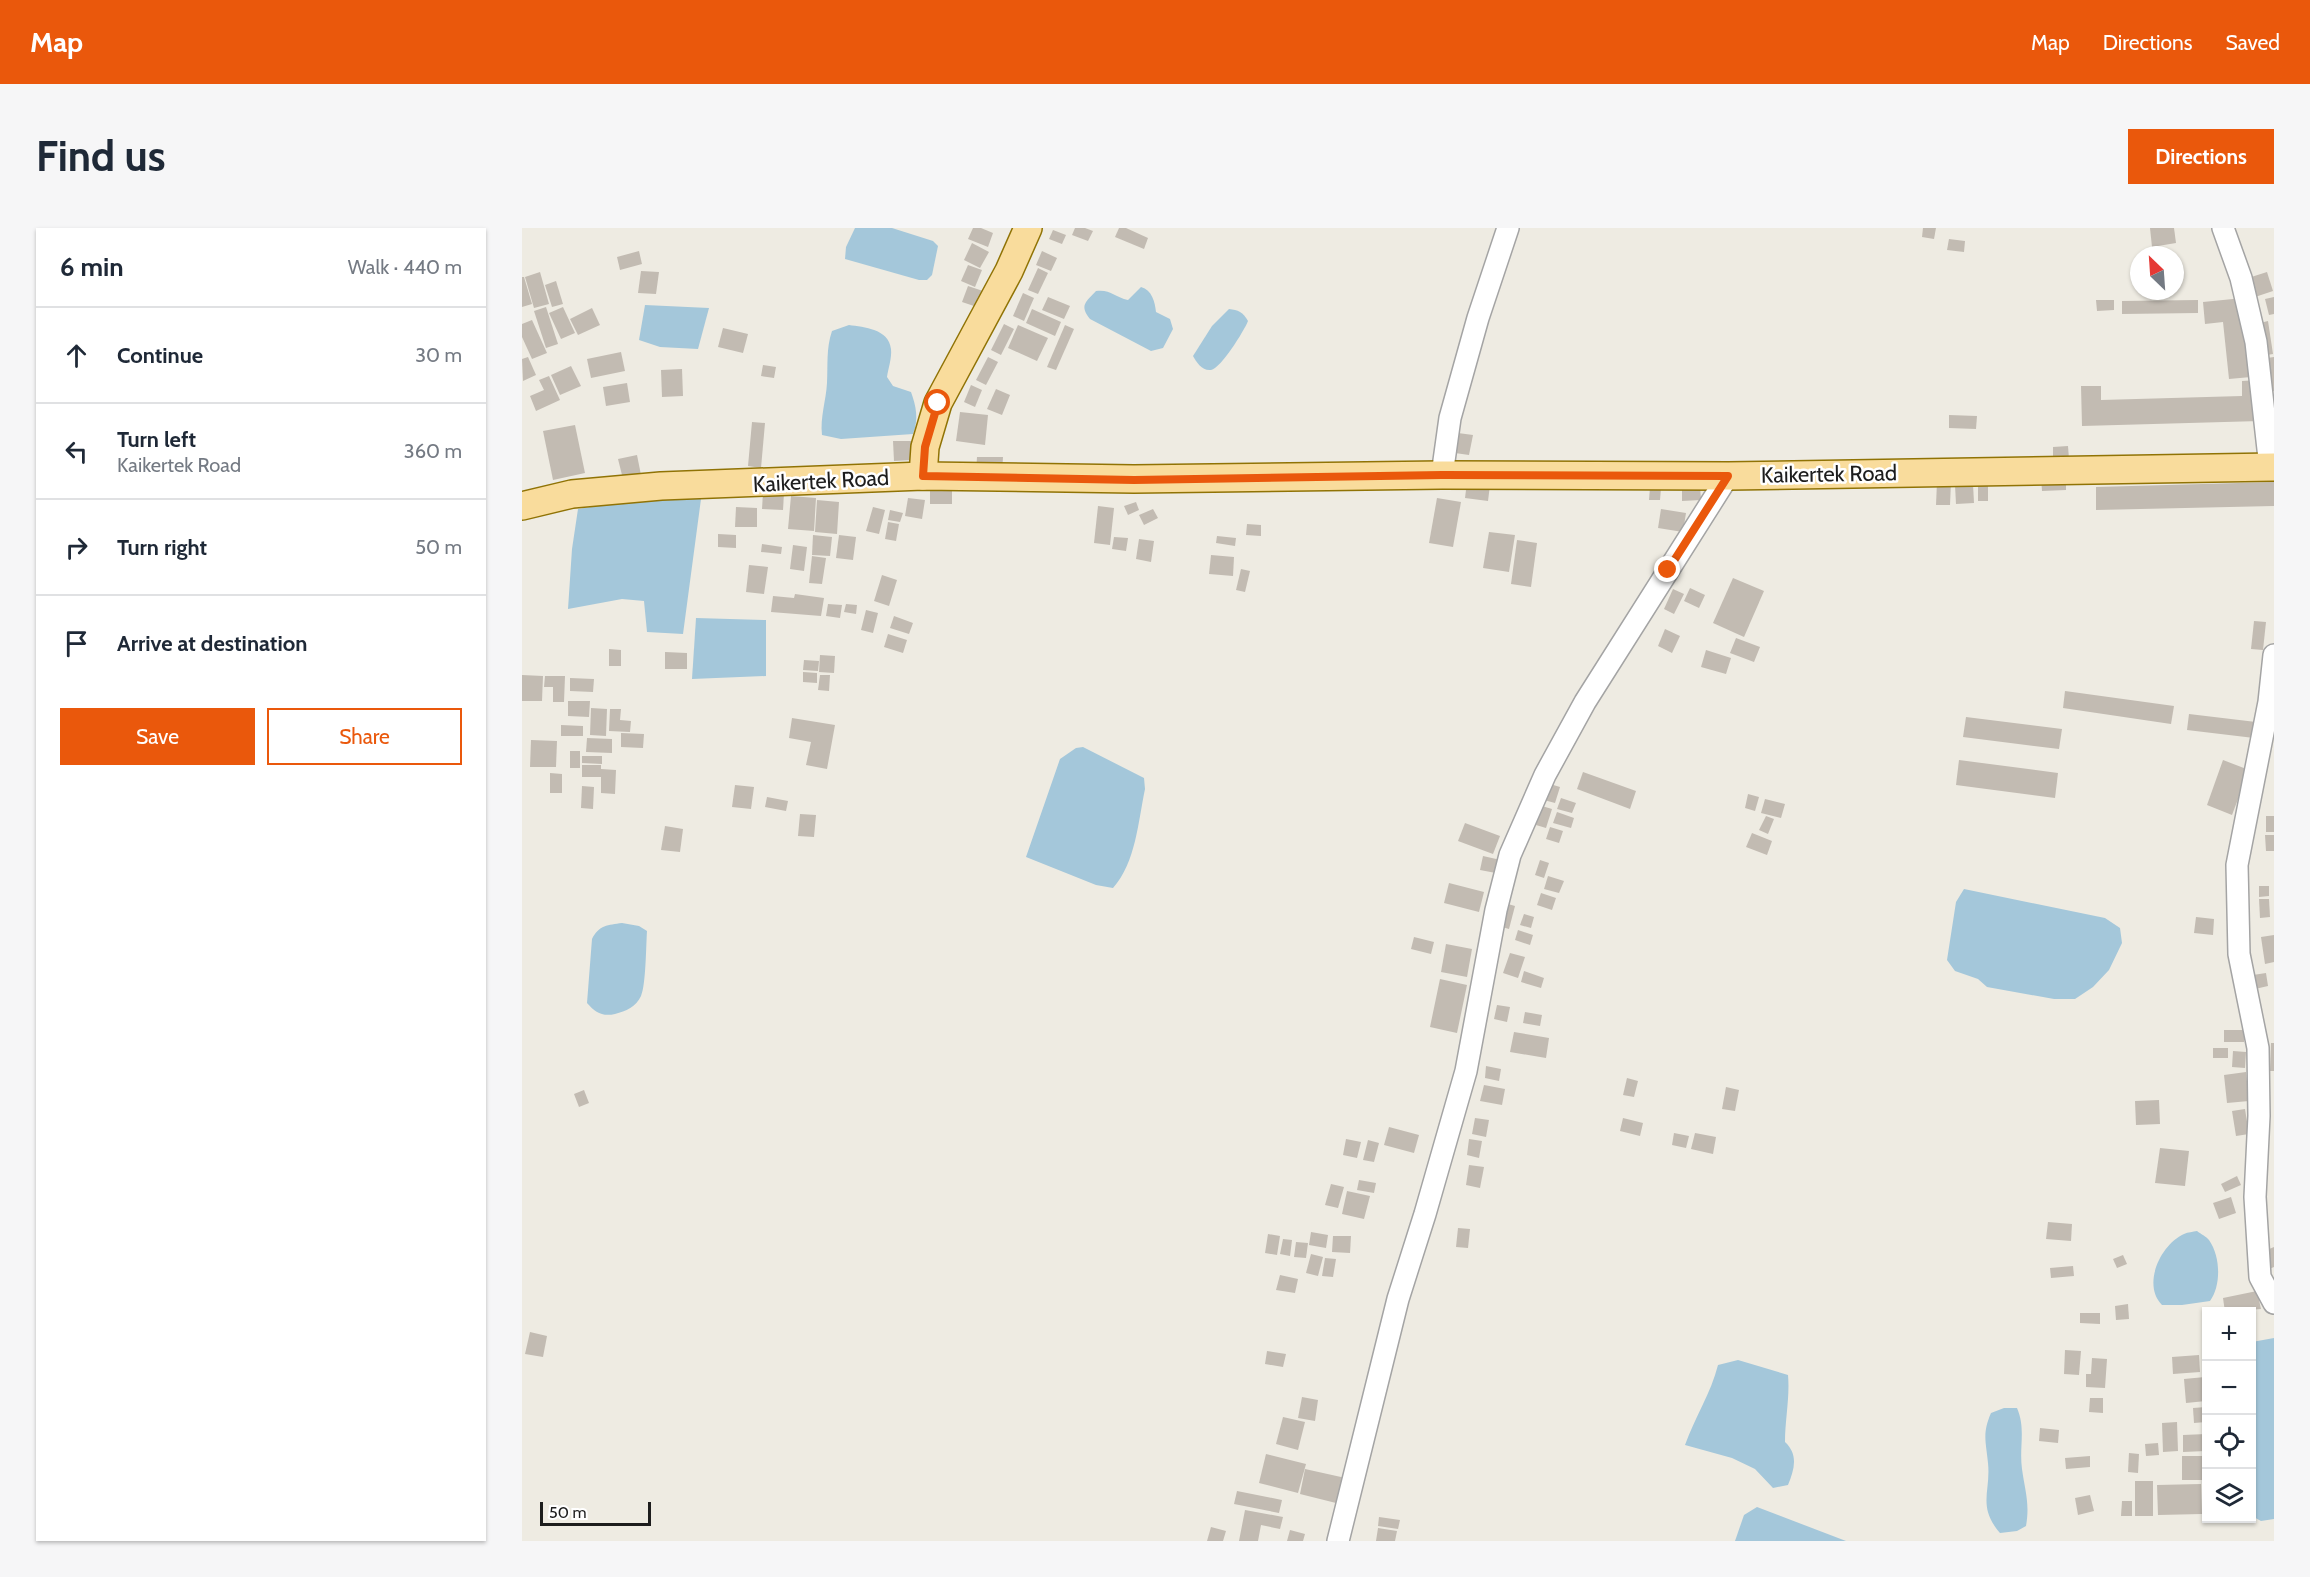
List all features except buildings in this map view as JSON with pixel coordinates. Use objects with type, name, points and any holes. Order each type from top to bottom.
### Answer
[{"type":"main road","points":[[923,476],[925,447],[938,403],[1009,271],[1028,228]]},
{"type":"main road","name":"Kaikertek Road","points":[[522,506],[572,494],[661,486],[923,476],[1134,480],[1442,475],[1728,476],[2272,467]]},
{"type":"street","points":[[1442,475],[1450,418],[1478,318],[1508,228]]},
{"type":"street","points":[[2223,228],[2241,278],[2256,342],[2272,467]]},
{"type":"street","points":[[1338,1541],[1398,1299],[1466,1071],[1496,910],[1510,855],[1545,775],[1585,702],[1728,476]]},
{"type":"street","points":[[2274,655],[2272,702],[2237,865],[2239,954],[2258,1048],[2259,1116],[2255,1197],[2259,1277],[2274,1303]]},
{"type":"water","points":[[855,228],[892,228],[933,241],[938,246],[932,275],[927,280],[919,280],[845,259],[846,247]]},
{"type":"water","points":[[1141,287],[1154,300],[1156,312],[1170,319],[1173,329],[1163,348],[1151,351],[1090,319],[1085,310],[1085,304],[1096,291],[1109,292],[1128,300]]},
{"type":"water","points":[[645,305],[709,308],[698,349],[660,347],[639,340]]},
{"type":"water","points":[[1229,309],[1240,312],[1248,321],[1220,363],[1211,370],[1202,368],[1193,356],[1212,326]]},
{"type":"water","points":[[849,325],[875,330],[886,337],[889,342],[891,356],[887,377],[893,386],[911,392],[916,413],[913,434],[841,439],[822,435],[830,337],[832,331]]},
{"type":"water","points":[[701,499],[683,634],[647,632],[644,601],[622,599],[568,609],[572,549],[578,509],[634,500]]},
{"type":"water","points":[[696,618],[766,620],[766,676],[692,679]]},
{"type":"water","points":[[1083,747],[1144,778],[1145,789],[1131,854],[1121,878],[1113,888],[1096,885],[1026,857],[1060,759],[1076,748]]},
{"type":"water","points":[[1964,889],[2105,918],[2120,928],[2122,943],[2109,970],[2093,987],[2075,999],[2054,999],[1987,987],[1978,979],[1955,971],[1947,960],[1956,902]]},
{"type":"water","points":[[622,923],[639,926],[647,931],[643,991],[639,1000],[630,1008],[615,1014],[603,1014],[587,1003],[592,939],[601,928]]},
{"type":"water","points":[[2197,1231],[2209,1240],[2216,1255],[2218,1280],[2214,1295],[2210,1301],[2162,1305],[2156,1297],[2154,1287],[2156,1266],[2175,1239],[2186,1233]]},
{"type":"water","points":[[2274,1338],[2274,1519],[2261,1521],[2256,1518],[2256,1341]]},
{"type":"water","points":[[1738,1360],[1788,1375],[1785,1442],[1792,1452],[1794,1463],[1788,1485],[1773,1488],[1755,1469],[1732,1458],[1685,1445],[1718,1365]]},
{"type":"water","points":[[2004,1408],[2017,1408],[2020,1416],[2021,1461],[2027,1510],[2026,1526],[2017,1531],[2000,1533],[1987,1507],[1988,1473],[1985,1438],[1991,1413]]},
{"type":"water","points":[[1757,1507],[1846,1541],[1735,1541],[1744,1515]]},
{"type":"route","points":[[938,403],[925,447],[923,476],[1134,480],[1442,475],[1728,476],[1668,570]]}]
